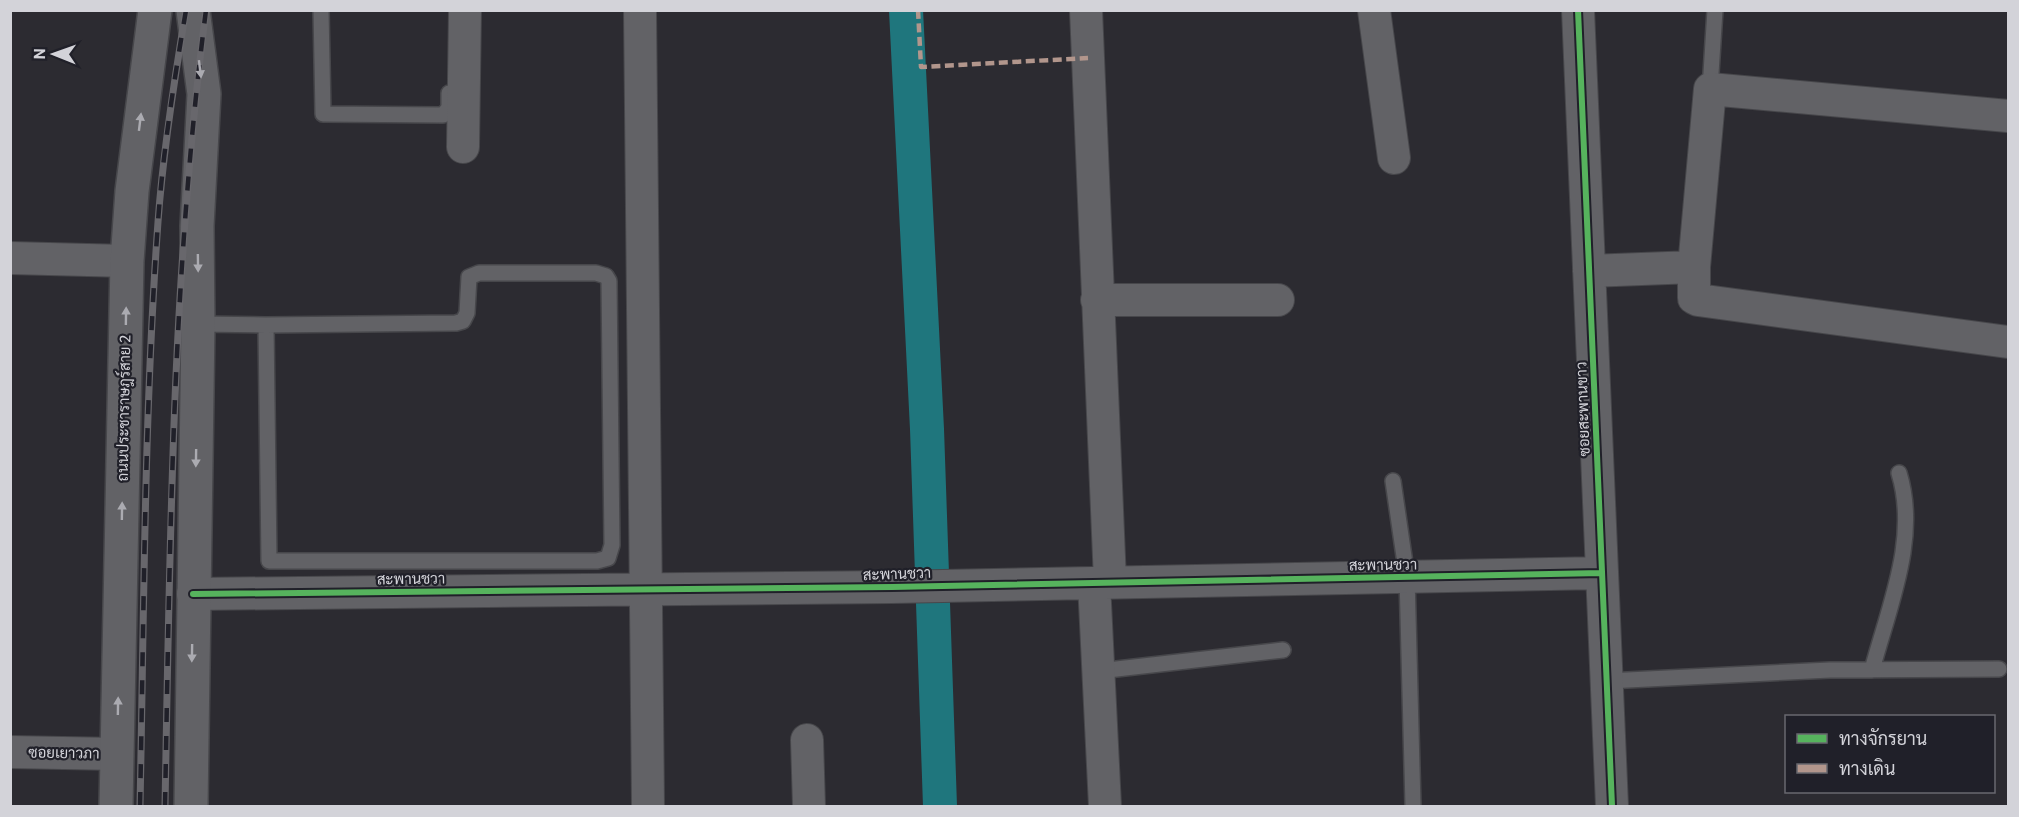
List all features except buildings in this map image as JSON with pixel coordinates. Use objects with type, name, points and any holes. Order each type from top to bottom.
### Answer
[{"type":"main road","name":"ถนนประชาราษฎร์สาย 2","points":[[116,807],[127,261],[135,159],[155,10]]},
{"type":"main road","points":[[190,807],[198,324],[197,226],[204,94],[193,10]]},
{"type":"street","points":[[463,147],[465,10]]},
{"type":"street","points":[[640,10],[648,807]]},
{"type":"street","points":[[1086,10],[1097,300],[1102,582],[1098,671],[1104,807]]},
{"type":"street","points":[[1374,10],[1394,158]]},
{"type":"street","name":"ซอยสะพานขาว","points":[[1578,10],[1612,807]]},
{"type":"street","points":[[2008,116],[1710,89],[1694,267],[1694,291],[1695,298],[1698,300],[2008,342]]},
{"type":"street","points":[[10,258],[127,261]]},
{"type":"street","points":[[1589,271],[1694,267]]},
{"type":"street","points":[[1097,300],[1278,300]]},
{"type":"street","name":"สะพานชวา","points":[[193,594],[892,587],[1602,573]]},
{"type":"street","points":[[807,740],[808,807]]},
{"type":"street","name":"ซอยเยาวภา","points":[[10,752],[117,754]]},
{"type":"lane","points":[[321,10],[322,112],[327,115],[390,116],[438,116],[447,112],[449,108],[449,10]]},
{"type":"lane","points":[[1710,89],[1715,10]]},
{"type":"lane","points":[[198,324],[456,323],[463,321],[467,313],[467,281],[472,274],[596,273],[606,276],[610,287],[612,545],[608,558],[597,561],[269,561],[266,325]]},
{"type":"lane","points":[[1872,670],[1905,552],[1906,495],[1899,473]]},
{"type":"lane","points":[[1393,481],[1407,577],[1413,807]]},
{"type":"lane","points":[[1098,671],[1283,650]]},
{"type":"lane","points":[[1607,681],[1872,670],[1999,669]]},
{"type":"waterway","points":[[906,10],[927,429],[940,806]]},
{"type":"railway","points":[[140,806],[145,514],[153,295],[163,169],[186,10]]},
{"type":"railway","points":[[165,806],[171,507],[179,308],[186,208],[206,10]]},
{"type":"marked path","points":[[918,10],[921,67],[1088,58]]},
{"type":"cycle path","points":[[1578,10],[1612,806]]},
{"type":"cycle path","points":[[193,594],[892,587],[1602,573]]}]
